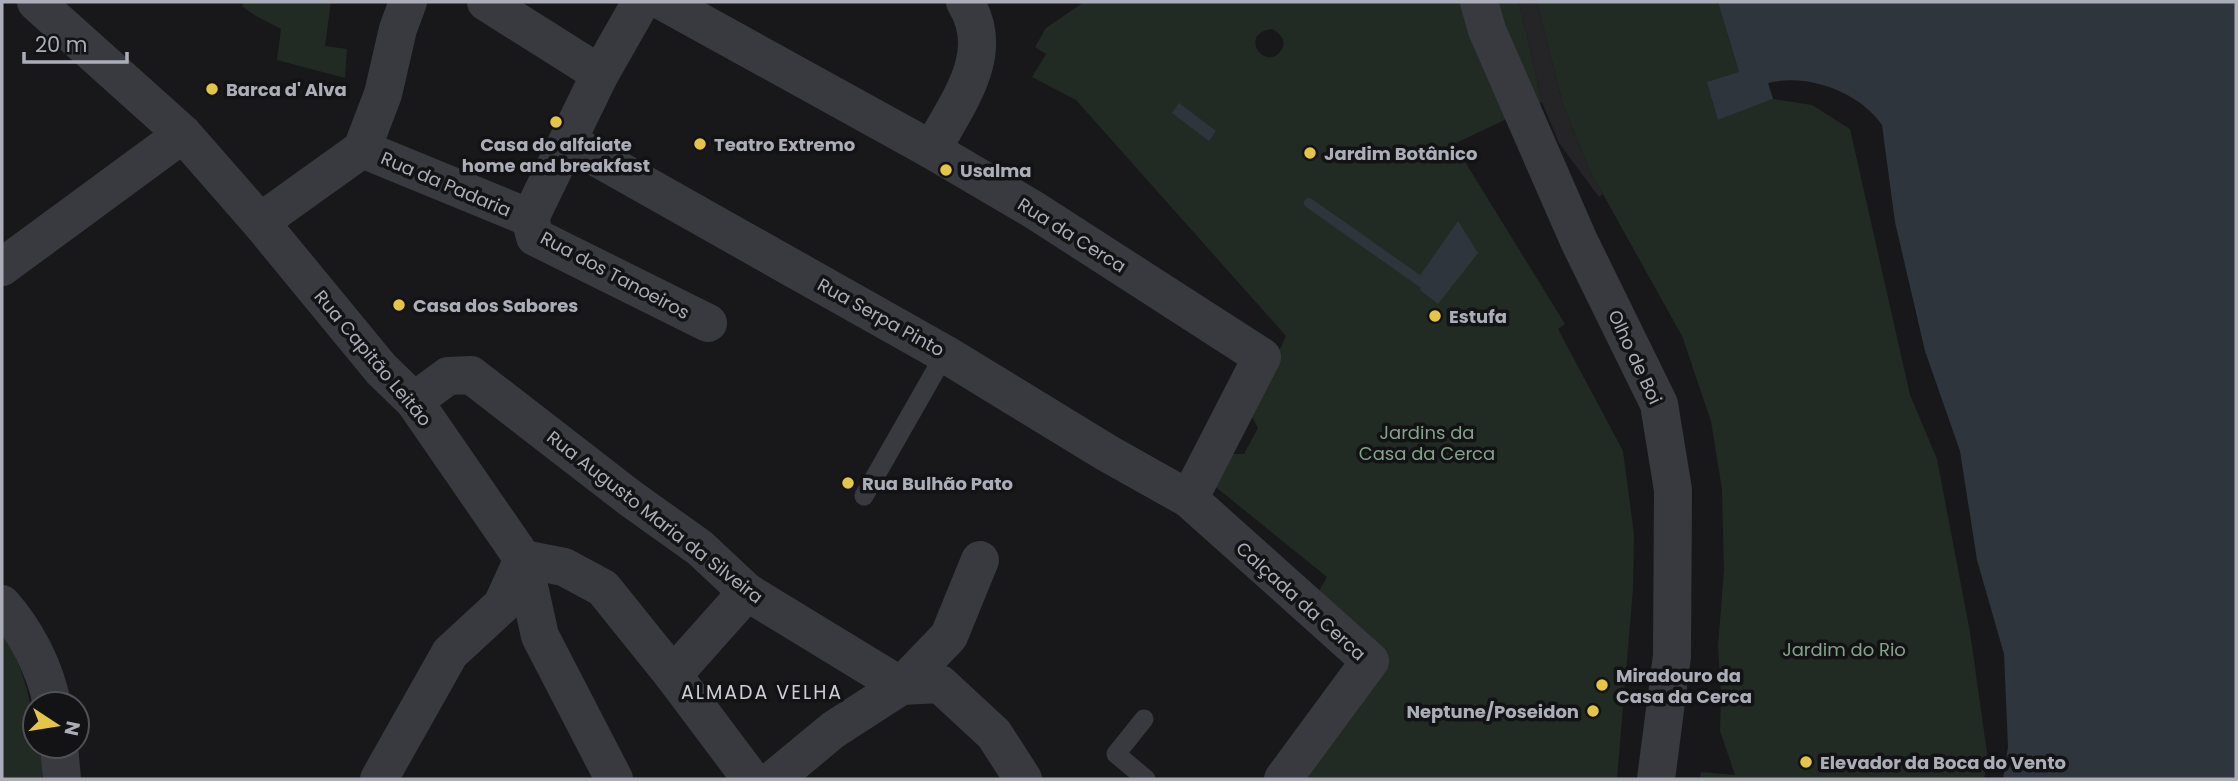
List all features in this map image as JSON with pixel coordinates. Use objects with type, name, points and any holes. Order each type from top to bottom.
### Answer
[{"type":"street","name":"Rua Capitão Leitão","points":[[36,2],[183,134],[260,222],[381,369],[414,401],[523,559],[540,636],[614,779]]},
{"type":"street","points":[[260,222],[362,149],[383,94],[398,29],[408,2]]},
{"type":"street","points":[[486,2],[600,74]]},
{"type":"street","points":[[530,219],[600,74],[640,2]]},
{"type":"street","name":"Rua da Cerca","points":[[664,2],[932,150],[1034,210],[1262,357],[1189,499]]},
{"type":"street","points":[[932,150],[974,71],[975,21],[965,2]]},
{"type":"street","name":"Olho de Boi","points":[[1479,2],[1486,30],[1579,241],[1659,404],[1673,490],[1672,642],[1656,779]]},
{"type":"street","points":[[2,267],[183,134]]},
{"type":"street","name":"Rua Serpa Pinto","points":[[569,142],[945,354],[1107,453],[1189,499]]},
{"type":"street","name":"Rua da Padaria","points":[[362,149],[530,219]]},
{"type":"street","name":"Rua dos Tanoeiros","points":[[530,219],[535,237],[708,323]]},
{"type":"street","name":"Rua Augusto Maria da Silveira","points":[[414,401],[447,376],[471,375],[630,498],[700,548],[747,592],[901,686]]},
{"type":"street","name":"Calçada da Cerca","points":[[1189,499],[1370,661],[1283,779]]},
{"type":"street","points":[[379,779],[450,653],[502,605],[523,559],[564,567],[603,588],[751,779]]},
{"type":"street","points":[[774,779],[833,730],[901,686],[949,636],[979,560]]},
{"type":"street","points":[[673,675],[747,592]]},
{"type":"street","points":[[2,604],[23,632],[38,662],[47,690]]},
{"type":"street","points":[[901,686],[940,684],[994,734],[1023,779]]},
{"type":"street","points":[[61,760],[62,779]]},
{"type":"lane","points":[[864,496],[945,354]]},
{"type":"lane","points":[[1144,719],[1116,754],[1146,779]]},
{"type":"shaded area","points":[[1519,2],[1537,2],[1563,105],[1589,169],[1603,194],[1599,197],[1559,143],[1542,102]]},
{"type":"shaded area","points":[[1718,2],[2236,2],[2236,779],[2003,779],[2008,747],[2004,654],[1977,560],[1960,451],[1925,351],[1895,222],[1882,125],[1860,103],[1846,95],[1816,83],[1799,81],[1768,83],[1773,99],[1718,120],[1707,82],[1739,72]]},
{"type":"shaded area","points":[[1179,103],[1216,131],[1209,141],[1172,113]]},
{"type":"shaded area","points":[[1458,221],[1478,253],[1438,304],[1420,290],[1425,282],[1419,277]]},
{"type":"green space","points":[[244,2],[331,2],[325,46],[347,49],[345,78],[277,60],[281,29],[242,6]]},
{"type":"green space","name":"Jardins da Casa da Cerca","points":[[1084,2],[1519,2],[1542,102],[1454,144],[1565,324],[1558,329],[1623,451],[1634,534],[1633,589],[1617,779],[1308,779],[1301,775],[1385,654],[1315,598],[1327,577],[1212,484],[1228,454],[1244,454],[1258,428],[1250,413],[1286,336],[1076,100],[1032,77],[1046,54],[1035,47],[1046,28]],"holes":[[[1272,29],[1281,36],[1283,45],[1274,57],[1267,57],[1261,54],[1255,43],[1262,32]]]},
{"type":"green space","name":"Jardim do Rio","points":[[1537,2],[1718,2],[1739,72],[1718,120],[1773,99],[1812,105],[1850,129],[1910,395],[1937,459],[1970,632],[1988,760],[1984,779],[1700,779],[1701,772],[1735,775],[1720,731],[1718,646],[1724,570],[1722,490],[1711,421],[1682,336],[1589,169],[1563,105]]},
{"type":"green space","points":[[2,628],[27,690],[21,690],[21,760],[42,760],[43,763],[42,779],[2,779]]},
{"type":"waterway","points":[[1309,203],[1424,284]]},
{"type":"place","name":"Barca d' Alva","points":[[212,89]]},
{"type":"place","name":"Casa do alfaiate home and breakfast","points":[[556,122]]},
{"type":"place","name":"Teatro Extremo","points":[[700,144]]},
{"type":"place","name":"Jardim Botânico","points":[[1310,153]]},
{"type":"place","name":"Usalma","points":[[946,170]]},
{"type":"place","name":"Casa dos Sabores","points":[[399,305]]},
{"type":"place","name":"Estufa","points":[[1435,316]]},
{"type":"place","name":"Rua Bulhão Pato","points":[[848,483]]},
{"type":"place","name":"Miradouro da Casa da Cerca","points":[[1602,685]]},
{"type":"place","name":"Neptune/Poseidon","points":[[1593,711]]},
{"type":"place","name":"Elevador da Boca do Vento","points":[[1806,762]]},
{"type":"district","name":"ALMADA VELHA","points":[[762,692]]}]
